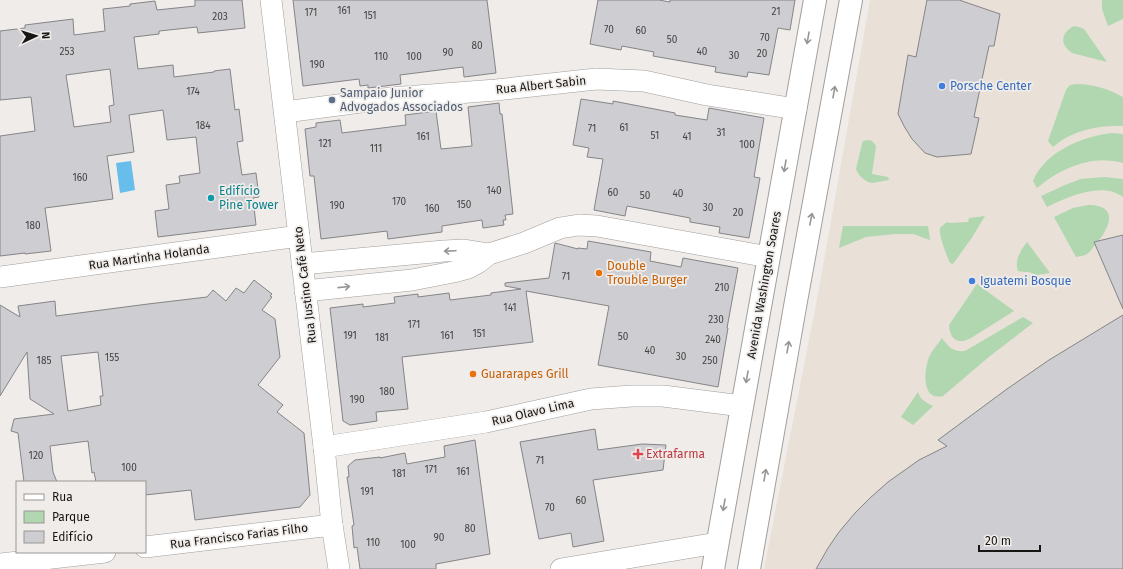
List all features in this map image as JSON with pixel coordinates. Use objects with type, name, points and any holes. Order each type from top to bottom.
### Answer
[{"type":"main road","name":"Avenida Washington Soares","points":[[713,569],[815,0]]},
{"type":"main road","points":[[749,569],[851,0]]},
{"type":"street","name":"Rua Justino Café Neto","points":[[271,0],[332,526],[339,569]]},
{"type":"street","name":"Rua Albert Sabin","points":[[285,112],[391,98],[496,90],[596,79],[644,81],[707,95],[796,109]]},
{"type":"street","points":[[305,291],[412,280],[468,268],[489,254],[524,243],[560,228],[579,225],[596,226],[769,257]]},
{"type":"street","name":"Rua Martinha Holanda","points":[[0,277],[299,236]]},
{"type":"street","points":[[302,264],[444,251],[464,250],[489,254]]},
{"type":"street","name":"Rua Olavo Lima","points":[[324,447],[486,422],[591,399],[632,396],[663,396],[742,406]]},
{"type":"street","name":"Rua Francisco Farias Filho","points":[[146,547],[332,526]]},
{"type":"street","points":[[561,569],[717,542]]},
{"type":"street","points":[[0,564],[96,553]]},
{"type":"shaded area","name":"Iguatemi Bosque","points":[[870,0],[1123,0],[1123,569],[764,569],[819,289]]},
{"type":"green space","points":[[1102,0],[1123,0],[1123,19],[1108,26],[1102,9]]},
{"type":"green space","points":[[1074,26],[1084,29],[1107,62],[1072,53],[1068,50],[1063,42],[1064,35]]},
{"type":"green space","points":[[1076,84],[1100,88],[1123,97],[1123,126],[1105,126],[1086,130],[1069,136],[1053,147],[1048,141],[1066,90],[1070,85]]},
{"type":"green space","points":[[1111,133],[1123,134],[1123,163],[1100,160],[1077,165],[1056,174],[1037,188],[1033,181],[1046,162],[1055,154],[1076,142]]},
{"type":"green space","points":[[863,141],[872,141],[876,146],[872,174],[888,177],[889,180],[872,183],[865,180],[858,174],[856,169]]},
{"type":"green space","points":[[1104,177],[1123,179],[1123,197],[1115,192],[1095,190],[1074,195],[1047,207],[1041,196],[1081,179]]},
{"type":"green space","points":[[1088,205],[1098,206],[1105,209],[1109,220],[1104,233],[1090,251],[1085,255],[1076,257],[1054,217],[1073,208]]},
{"type":"green space","points":[[985,216],[953,264],[950,263],[941,240],[940,228],[948,222],[968,222],[969,218]]},
{"type":"green space","points":[[843,226],[928,226],[930,240],[913,234],[895,234],[866,237],[839,248]]},
{"type":"green space","points":[[1027,242],[1050,273],[1036,275],[1029,272],[1018,271],[1017,263],[1020,252]]},
{"type":"green space","points":[[977,284],[1014,311],[971,338],[962,341],[956,340],[951,334],[949,325]]},
{"type":"green space","points":[[1023,317],[1033,323],[990,356],[943,396],[931,394],[926,385],[925,378],[927,365],[930,355],[942,338],[952,349],[957,351],[965,351]]},
{"type":"green space","points":[[918,392],[920,397],[928,404],[933,406],[913,425],[901,417]]},
{"type":"water","points":[[131,161],[135,190],[120,193],[116,163]]},
{"type":"building","points":[[195,0],[242,0],[245,28],[198,33],[197,27],[159,31],[159,34],[134,37],[138,69],[173,65],[174,77],[230,69],[235,110],[239,109],[243,141],[237,142],[242,175],[256,173],[259,197],[253,198],[256,225],[158,237],[155,211],[169,209],[166,185],[180,183],[179,176],[200,173],[196,137],[167,140],[163,110],[129,115],[134,152],[107,156],[113,199],[45,208],[51,251],[0,256],[0,136],[35,131],[31,97],[0,100],[0,31],[25,28],[25,25],[73,19],[74,35],[105,31],[103,9],[155,1],[157,10],[195,6]],"holes":[[[110,69],[114,105],[109,106],[111,122],[74,127],[66,75]]]},
{"type":"building","points":[[293,0],[487,0],[496,73],[464,77],[463,67],[400,75],[401,84],[368,88],[368,85],[360,86],[359,79],[303,86]]},
{"type":"building","points":[[598,0],[659,0],[670,2],[670,0],[795,0],[790,30],[778,28],[769,75],[748,72],[747,77],[715,72],[716,67],[653,56],[654,52],[622,46],[621,50],[590,44]]},
{"type":"building","name":"Porsche Center","points":[[927,0],[959,0],[1000,14],[994,46],[989,46],[974,117],[979,118],[971,154],[937,157],[925,153],[912,139],[898,114],[908,55],[916,57]]},
{"type":"building","points":[[581,99],[613,104],[613,101],[675,113],[675,115],[707,120],[709,108],[764,118],[754,177],[760,178],[749,238],[719,233],[720,227],[690,222],[690,218],[627,206],[625,216],[594,210],[603,159],[587,157],[589,148],[573,145]]},
{"type":"building","points":[[499,103],[500,114],[502,114],[513,214],[505,215],[506,220],[503,220],[504,225],[483,228],[482,220],[442,226],[442,232],[388,239],[387,231],[321,239],[314,176],[310,176],[305,129],[316,127],[316,123],[340,120],[342,133],[406,125],[405,115],[436,111],[441,149],[472,146],[468,107]]},
{"type":"building","points":[[1123,235],[1123,309],[1094,242]]},
{"type":"building","points":[[588,241],[651,252],[650,261],[681,267],[683,258],[738,268],[718,387],[598,365],[609,306],[526,291],[533,342],[402,357],[408,409],[376,412],[377,421],[350,425],[343,421],[330,308],[363,304],[363,307],[395,303],[394,297],[418,294],[418,297],[449,293],[450,300],[491,295],[491,293],[521,289],[505,286],[505,283],[549,278],[555,243],[578,249],[587,249]]},
{"type":"building","points":[[254,280],[272,294],[270,296],[272,297],[262,310],[275,319],[280,357],[258,385],[283,405],[277,412],[304,433],[310,495],[300,507],[195,520],[191,490],[146,495],[146,481],[96,481],[94,472],[92,473],[88,441],[50,446],[53,472],[57,481],[24,481],[18,433],[11,431],[14,419],[54,414],[30,399],[27,352],[0,396],[0,305],[20,317],[18,306],[55,301],[56,316],[207,297],[213,290],[226,301],[236,288],[244,293]],"holes":[[[98,352],[103,396],[100,396],[101,405],[68,411],[61,356]]]},
{"type":"building","points":[[1123,315],[1123,569],[816,569],[839,532],[870,498],[888,482],[919,460],[947,446],[938,440],[1049,360]]},
{"type":"building","points":[[595,429],[598,450],[642,444],[666,445],[663,470],[593,480],[604,541],[573,547],[571,533],[539,539],[520,442]]},
{"type":"building","points":[[475,440],[490,554],[436,564],[436,569],[360,569],[357,547],[354,548],[352,526],[354,525],[347,477],[349,477],[348,466],[355,460],[380,458],[405,453],[407,464],[445,457],[444,446]]},
{"type":"place","name":"Porsche Center","points":[[942,86]]},
{"type":"place","name":"Sampaio Junior Advogados Associados","points":[[332,100]]},
{"type":"place","name":"Edifício Pine Tower","points":[[211,198]]},
{"type":"place","name":"Double Trouble Burger","points":[[599,273]]},
{"type":"place","name":"Iguatemi Bosque","points":[[972,281]]},
{"type":"place","name":"Guararapes Grill","points":[[473,374]]},
{"type":"place","name":"Extrafarma","points":[[638,454]]}]
